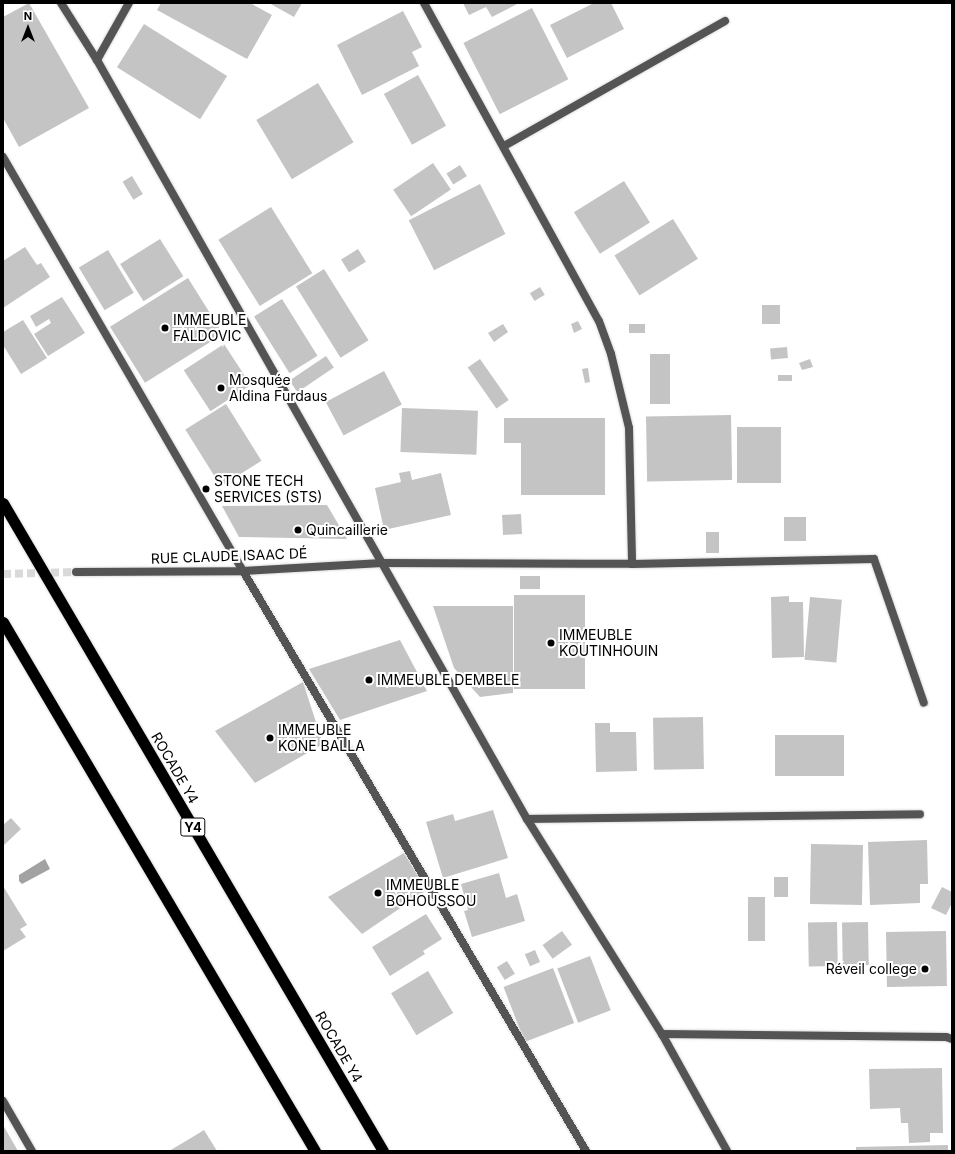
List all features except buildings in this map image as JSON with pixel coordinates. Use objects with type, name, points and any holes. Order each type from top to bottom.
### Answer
[{"type":"highway","name":"ROCADE Y4","points":[[3,502],[383,1151]]},
{"type":"highway","points":[[3,622],[315,1151]]},
{"type":"street","points":[[61,3],[97,60],[527,819],[662,1034],[727,1151]]},
{"type":"street","points":[[97,60],[129,3]]},
{"type":"street","points":[[424,3],[599,321],[611,354],[629,428],[632,564]]},
{"type":"street","points":[[504,146],[724,21]]},
{"type":"street","points":[[3,157],[243,571],[586,1151]]},
{"type":"street","name":"RUE CLAUDE ISAAC DÉ","points":[[76,572],[243,571],[382,563],[632,564],[874,559],[924,703]]},
{"type":"street","points":[[527,819],[920,814]]},
{"type":"street","points":[[662,1034],[946,1037],[952,1039]]},
{"type":"street","points":[[3,1101],[32,1151]]},
{"type":"shaded area","points":[[45,859],[50,869],[22,884],[19,881],[19,875]]},
{"type":"tunnel","points":[[3,574],[76,572]]},
{"type":"place","name":"IMMEUBLE FALDOVIC","points":[[165,328]]},
{"type":"place","name":"Mosquée Aldina Furdaus","points":[[221,388]]},
{"type":"place","name":"STONE TECH SERVICES (STS)","points":[[206,489]]},
{"type":"place","name":"Quincaillerie","points":[[298,530]]},
{"type":"place","name":"IMMEUBLE KOUTINHOUIN","points":[[551,643]]},
{"type":"place","name":"IMMEUBLE DEMBELE","points":[[369,680]]},
{"type":"place","name":"IMMEUBLE KONE BALLA","points":[[270,738]]},
{"type":"place","name":"IMMEUBLE BOHOUSSOU","points":[[378,893]]},
{"type":"place","name":"Réveil college","points":[[925,969]]}]
